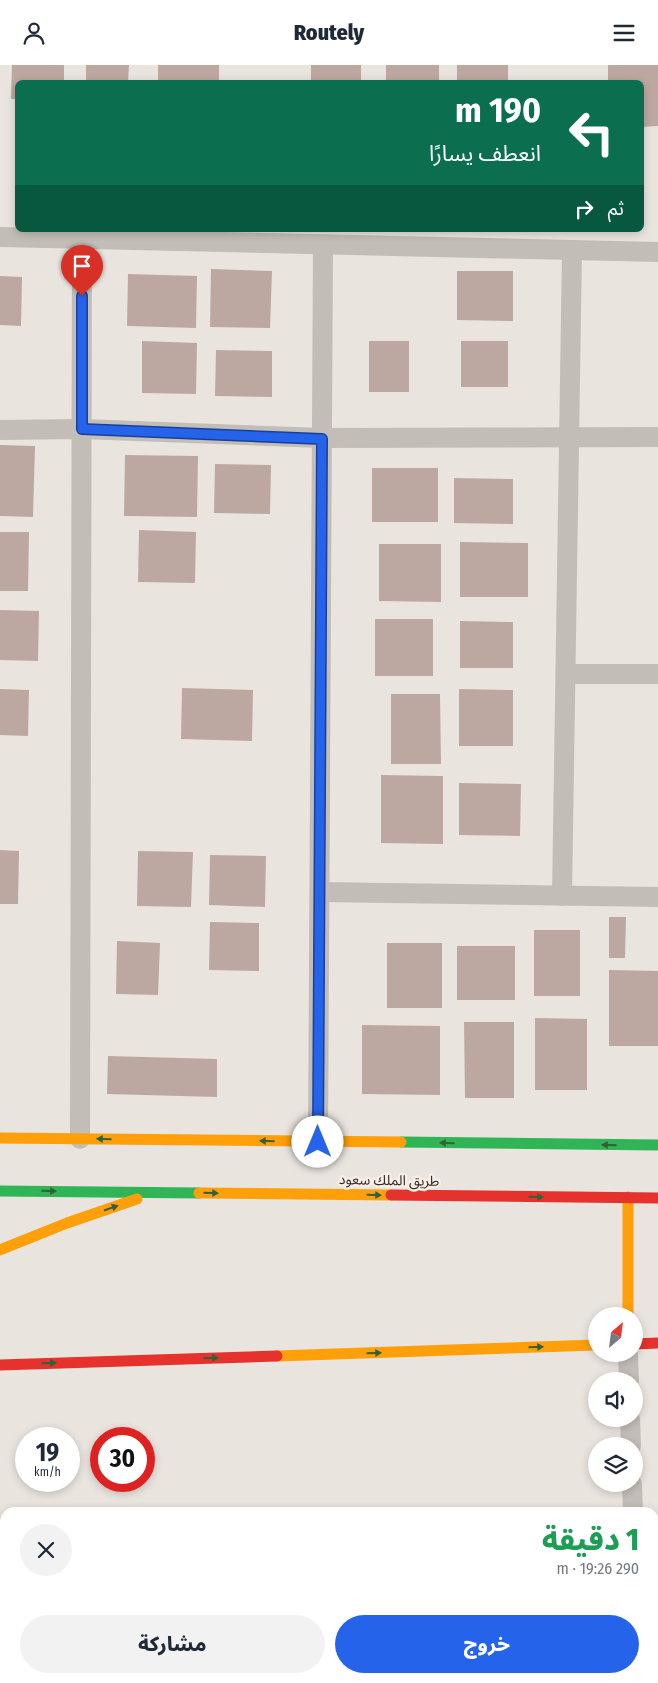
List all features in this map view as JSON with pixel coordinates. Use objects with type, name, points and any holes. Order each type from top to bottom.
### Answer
[{"type":"main road","points":[[0,1138],[658,1145]]},
{"type":"main road","name":"طريق الملك سعود","points":[[0,1191],[658,1198]]},
{"type":"main road","points":[[0,1250],[67,1223],[155,1193]]},
{"type":"main road","points":[[628,1197],[628,1307]]},
{"type":"main road","points":[[643,1344],[658,1343]]},
{"type":"main road","points":[[0,1365],[588,1345]]},
{"type":"street","points":[[0,237],[658,252]]},
{"type":"street","points":[[80,1139],[82,239]]},
{"type":"street","points":[[318,1142],[323,245]]},
{"type":"street","points":[[562,896],[572,250]]},
{"type":"street","points":[[0,431],[82,429],[322,439],[658,437]]},
{"type":"street","points":[[566,674],[658,674]]},
{"type":"street","points":[[320,892],[658,897]]},
{"type":"street","points":[[632,1492],[633,1507]]},
{"type":"building","points":[[12,65],[64,65],[64,80],[15,80],[15,99],[11,99]]},
{"type":"building","points":[[86,65],[129,65],[128,80],[86,80]]},
{"type":"building","points":[[158,65],[219,65],[219,80],[158,80]]},
{"type":"building","points":[[311,65],[361,65],[361,80],[311,80]]},
{"type":"building","points":[[386,65],[439,65],[439,80],[386,80]]},
{"type":"building","points":[[457,65],[508,65],[508,80],[457,80]]},
{"type":"building","points":[[608,65],[658,65],[658,126],[644,127],[644,80],[608,80]]},
{"type":"building","points":[[211,269],[272,271],[270,328],[210,327]]},
{"type":"building","points":[[457,271],[513,271],[513,321],[457,320]]},
{"type":"building","points":[[128,274],[197,276],[196,328],[127,326]]},
{"type":"building","points":[[0,276],[22,277],[21,326],[0,325]]},
{"type":"building","points":[[142,341],[197,343],[196,394],[142,393]]},
{"type":"building","points":[[369,341],[409,341],[409,392],[369,392]]},
{"type":"building","points":[[461,341],[508,341],[508,387],[461,387]]},
{"type":"building","points":[[216,350],[272,351],[272,397],[215,396]]},
{"type":"building","points":[[0,445],[35,446],[33,517],[0,516]]},
{"type":"building","points":[[125,455],[198,456],[197,517],[124,516]]},
{"type":"building","points":[[215,464],[271,465],[270,514],[214,513]]},
{"type":"building","points":[[372,468],[438,468],[438,522],[372,522]]},
{"type":"building","points":[[454,478],[513,479],[513,524],[454,523]]},
{"type":"building","points":[[139,530],[196,532],[195,583],[138,582]]},
{"type":"building","points":[[0,532],[29,532],[28,591],[0,591]]},
{"type":"building","points":[[460,542],[528,543],[528,597],[460,597]]},
{"type":"building","points":[[379,544],[441,544],[441,602],[379,601]]},
{"type":"building","points":[[0,610],[39,611],[38,661],[0,660]]},
{"type":"building","points":[[375,619],[433,619],[433,676],[375,676]]},
{"type":"building","points":[[460,621],[513,622],[513,668],[460,668]]},
{"type":"building","points":[[182,688],[253,690],[252,741],[181,739]]},
{"type":"building","points":[[0,689],[29,690],[28,736],[0,735]]},
{"type":"building","points":[[459,689],[513,690],[513,746],[459,746]]},
{"type":"building","points":[[391,694],[440,694],[441,764],[391,764]]},
{"type":"building","points":[[381,775],[443,776],[443,844],[381,843]]},
{"type":"building","points":[[459,783],[521,784],[520,836],[459,835]]},
{"type":"building","points":[[0,850],[19,851],[18,904],[0,904]]},
{"type":"building","points":[[138,851],[193,852],[191,907],[137,906]]},
{"type":"building","points":[[210,855],[266,856],[265,907],[209,905]]},
{"type":"building","points":[[609,917],[626,917],[625,958],[609,958]]},
{"type":"building","points":[[210,922],[259,923],[259,971],[209,970]]},
{"type":"building","points":[[534,930],[580,930],[580,996],[534,996]]},
{"type":"building","points":[[117,941],[160,943],[158,995],[116,994]]},
{"type":"building","points":[[387,943],[442,943],[442,1008],[387,1008]]},
{"type":"building","points":[[457,946],[515,946],[515,1000],[457,1000]]},
{"type":"building","points":[[609,970],[658,971],[658,1046],[609,1046]]},
{"type":"building","points":[[535,1018],[587,1019],[587,1090],[535,1090]]},
{"type":"building","points":[[464,1022],[514,1022],[514,1098],[465,1098]]},
{"type":"building","points":[[362,1025],[440,1026],[440,1095],[362,1094]]},
{"type":"building","points":[[108,1056],[217,1059],[217,1097],[107,1094]]},
{"type":"traffic: fast","points":[[401,1142],[658,1145]]},
{"type":"traffic: fast","points":[[0,1191],[199,1193]]},
{"type":"traffic: slow","points":[[0,1138],[401,1142]]},
{"type":"traffic: slow","points":[[199,1193],[391,1195]]},
{"type":"traffic: slow","points":[[628,1197],[628,1307]]},
{"type":"traffic: slow","points":[[0,1250],[67,1223],[137,1199]]},
{"type":"traffic: slow","points":[[277,1356],[588,1345]]},
{"type":"traffic: jam","points":[[391,1195],[658,1198]]},
{"type":"traffic: jam","points":[[643,1344],[658,1343]]},
{"type":"traffic: jam","points":[[0,1365],[277,1356]]},
{"type":"route","points":[[82,296],[82,429],[322,439],[318,1142]]}]
